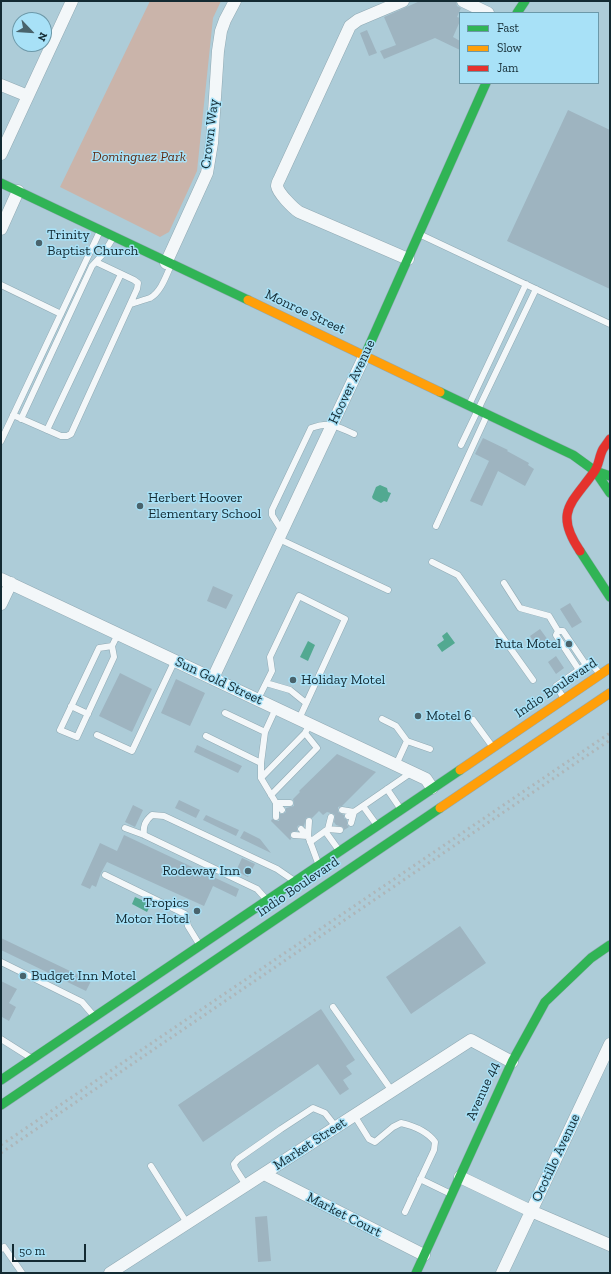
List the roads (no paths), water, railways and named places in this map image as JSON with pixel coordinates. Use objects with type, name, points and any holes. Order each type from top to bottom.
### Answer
[{"type":"main road","points":[[518,12],[525,1]]},
{"type":"main road","name":"Hoover Avenue","points":[[365,355],[486,84]]},
{"type":"main road","name":"Monroe Street","points":[[1,183],[113,238],[488,414],[573,455],[595,471],[610,476]]},
{"type":"main road","points":[[610,439],[599,458],[595,471],[579,490],[571,503],[567,513],[566,524],[573,541],[610,597]]},
{"type":"main road","points":[[595,471],[610,465]]},
{"type":"main road","name":"Monroe Street","points":[[595,471],[610,493]]},
{"type":"main road","name":"Indio Boulevard","points":[[1,1080],[610,668]]},
{"type":"main road","points":[[567,722],[584,700],[610,683]]},
{"type":"main road","name":"Indio Boulevard","points":[[1,1105],[610,693]]},
{"type":"main road","points":[[362,861],[381,838],[425,807],[430,799],[432,788],[449,790],[471,787]]},
{"type":"main road","name":"Avenue 44","points":[[416,1273],[512,1062],[544,1002],[591,958],[610,945]]},
{"type":"street","points":[[1,154],[72,1]]},
{"type":"street","name":"Crown Way","points":[[168,264],[207,173],[212,143],[218,51],[221,31],[235,1]]},
{"type":"street","points":[[403,1],[358,20],[350,26],[282,172],[277,186],[278,190],[293,208],[299,212],[408,259]]},
{"type":"street","points":[[463,1],[486,12]]},
{"type":"street","points":[[1,85],[28,96]]},
{"type":"street","points":[[2,222],[18,191]]},
{"type":"street","name":"Hoover Avenue","points":[[214,678],[365,355]]},
{"type":"street","points":[[1,604],[6,581]]},
{"type":"street","name":"Sun Gold Street","points":[[6,581],[299,718],[308,728],[412,772],[426,779],[432,788]]},
{"type":"street","name":"Market Street","points":[[110,1273],[471,1040],[512,1062]]},
{"type":"street","name":"Ocotillo Avenue","points":[[502,1273],[610,1044]]},
{"type":"street","name":"Market Court","points":[[264,1174],[424,1255]]},
{"type":"street","points":[[460,1177],[531,1211],[610,1245]]},
{"type":"lane","points":[[1,441],[100,231]]},
{"type":"lane","points":[[420,234],[610,324]]},
{"type":"lane","points":[[21,419],[92,266],[103,254],[113,238]]},
{"type":"lane","points":[[13,415],[61,436],[71,434],[131,304],[138,283],[96,262]]},
{"type":"lane","points":[[131,304],[150,297],[155,293],[160,287],[168,264]]},
{"type":"lane","points":[[47,430],[121,274]]},
{"type":"lane","points":[[462,445],[473,407],[526,284]]},
{"type":"lane","points":[[1,285],[61,314]]},
{"type":"lane","points":[[473,407],[492,382],[536,289]]},
{"type":"lane","points":[[436,526],[488,414]]},
{"type":"lane","points":[[354,434],[333,424],[322,424],[311,428],[272,510],[272,515],[281,535],[388,590]]},
{"type":"lane","points":[[432,562],[458,575],[533,680]]},
{"type":"lane","points":[[504,583],[520,608],[549,616],[558,631],[556,635],[579,670]]},
{"type":"lane","points":[[258,699],[272,671],[270,657],[299,596],[345,619],[299,718]]},
{"type":"lane","points":[[558,631],[563,631],[586,665]]},
{"type":"lane","points":[[112,646],[99,648],[60,730],[77,737],[114,657],[112,646],[118,634]]},
{"type":"lane","points":[[97,735],[132,751],[175,660]]},
{"type":"lane","points":[[565,699],[556,686],[590,662],[601,675]]},
{"type":"lane","points":[[266,683],[290,690],[306,703]]},
{"type":"lane","points":[[71,706],[88,714]]},
{"type":"lane","points":[[276,708],[265,732],[261,763],[261,778],[282,810]]},
{"type":"lane","points":[[224,712],[265,732]]},
{"type":"lane","points":[[382,719],[396,726],[408,741],[430,749]]},
{"type":"lane","points":[[473,720],[493,747]]},
{"type":"lane","points":[[261,778],[308,728],[317,748],[271,795]]},
{"type":"lane","points":[[206,736],[261,763]]},
{"type":"lane","points":[[396,765],[408,741]]},
{"type":"lane","points":[[348,816],[412,772]]},
{"type":"lane","points":[[387,789],[401,810]]},
{"type":"lane","points":[[276,803],[290,802]]},
{"type":"lane","points":[[276,803],[276,817]]},
{"type":"lane","points":[[363,806],[377,826]]},
{"type":"lane","points":[[342,810],[354,812]]},
{"type":"lane","points":[[351,823],[354,812]]},
{"type":"lane","points":[[144,835],[144,827],[147,819],[152,815],[164,816],[277,869],[295,881]]},
{"type":"lane","points":[[331,817],[327,830],[339,851]]},
{"type":"lane","points":[[309,821],[309,839]]},
{"type":"lane","points":[[294,835],[309,839],[336,824]]},
{"type":"lane","points":[[125,828],[144,835],[257,889],[267,900]]},
{"type":"lane","points":[[301,829],[309,839],[319,865]]},
{"type":"lane","points":[[327,830],[340,830]]},
{"type":"lane","points":[[106,875],[185,914],[188,926],[200,946]]},
{"type":"lane","points":[[1,962],[82,1002],[95,1017]]},
{"type":"lane","points":[[332,1007],[392,1091]]},
{"type":"lane","points":[[1,1040],[32,1059]]},
{"type":"lane","points":[[246,1185],[234,1168],[234,1164],[238,1159],[313,1108],[324,1113],[336,1127]]},
{"type":"lane","points":[[354,1116],[368,1140],[375,1142],[393,1127],[401,1123],[411,1126],[431,1136],[436,1142],[434,1150],[404,1212]]},
{"type":"lane","points":[[151,1166],[187,1223]]},
{"type":"lane","points":[[420,1179],[452,1194]]},
{"type":"lane","points":[[1,1249],[4,1247],[22,1273]]},
{"type":"railway","points":[[1,1145],[610,733]]},
{"type":"railway","points":[[1,1153],[610,740]]},
{"type":"place","name":"Trinity Baptist Church","points":[[39,243]]},
{"type":"place","name":"Herbert Hoover Elementary School","points":[[140,506]]},
{"type":"place","name":"Ruta Motel","points":[[569,644]]},
{"type":"place","name":"Holiday Motel","points":[[293,680]]},
{"type":"place","name":"Motel 6","points":[[418,716]]},
{"type":"place","name":"Rodeway Inn","points":[[248,871]]},
{"type":"place","name":"Tropics Motor Hotel","points":[[197,911]]},
{"type":"place","name":"Budget Inn Motel","points":[[23,976]]},
{"type":"park label","name":"Dominguez Park","points":[[139,157]]}]
